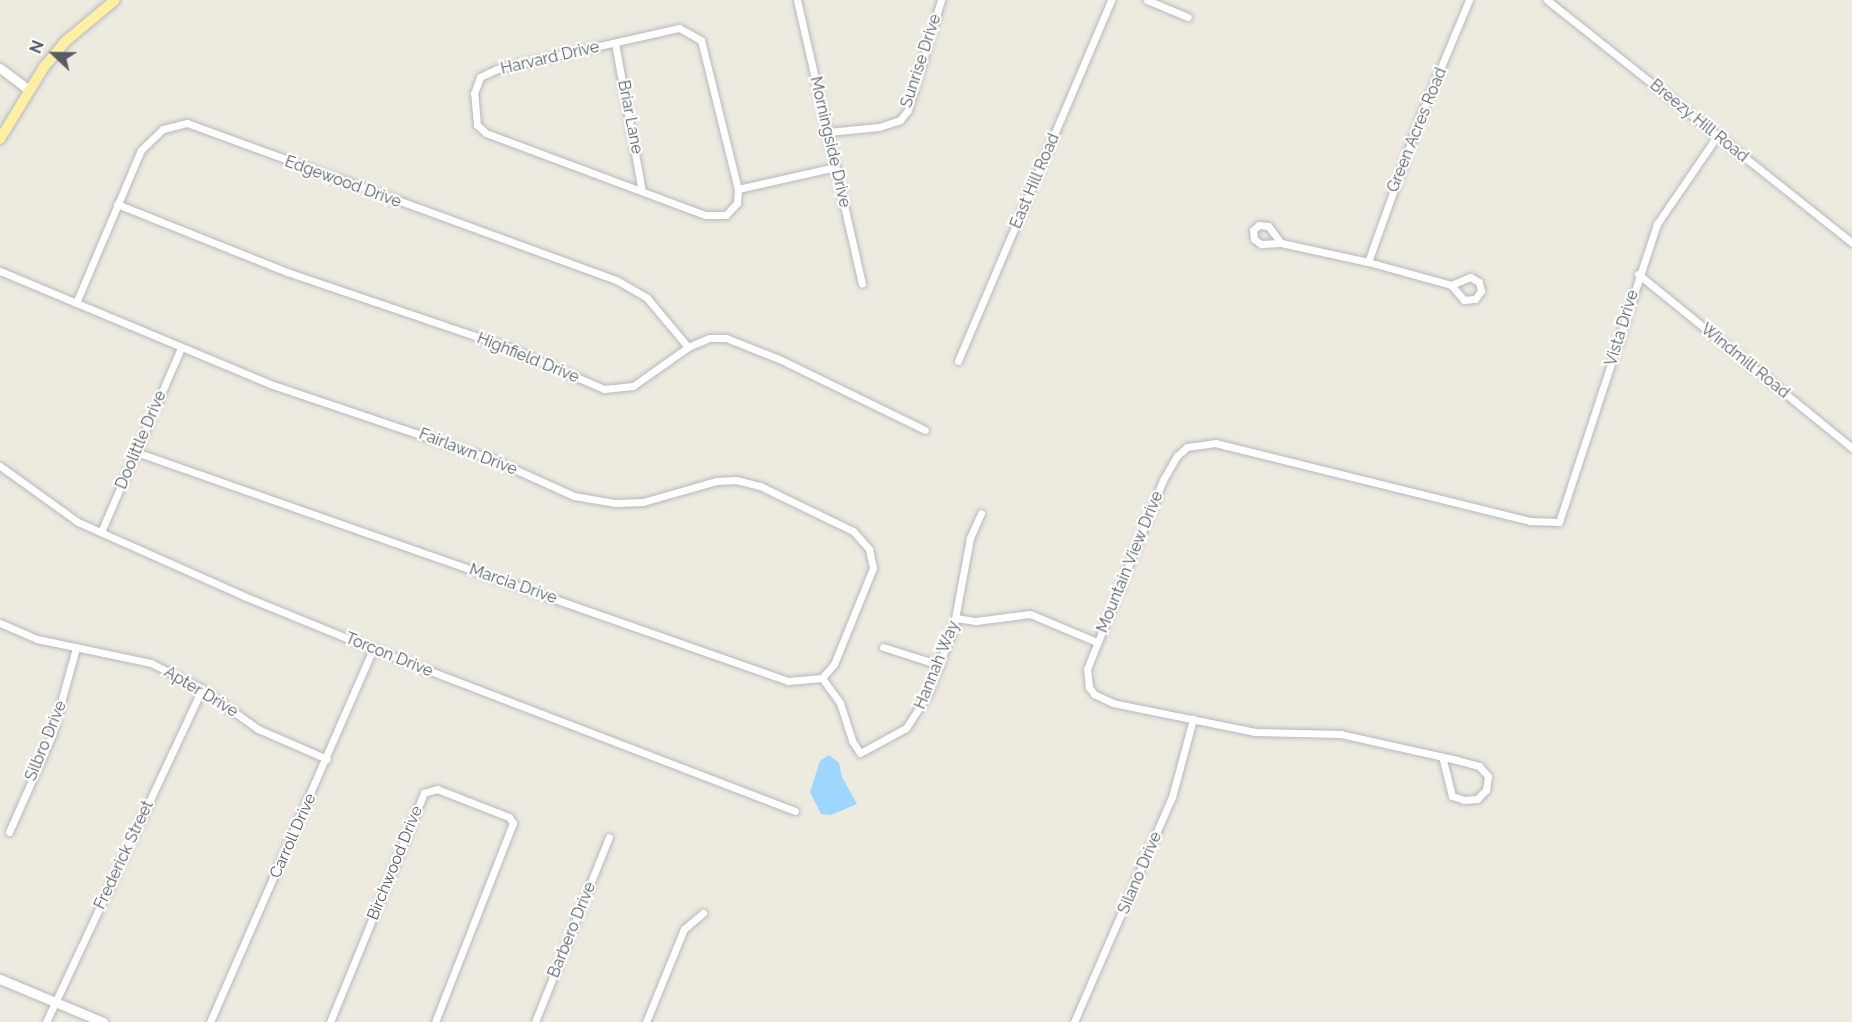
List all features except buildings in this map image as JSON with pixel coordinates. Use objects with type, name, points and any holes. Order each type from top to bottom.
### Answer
[{"type":"main road","points":[[0,139],[28,89],[67,40],[115,0]]},
{"type":"street","name":"Morningside Drive","points":[[797,0],[862,284]]},
{"type":"street","name":"Sunrise Drive","points":[[828,132],[879,127],[900,120],[908,110],[941,0]]},
{"type":"street","name":"East Hill Road","points":[[958,362],[1110,0]]},
{"type":"street","points":[[1147,0],[1188,16]]},
{"type":"street","name":"Green Acres Road","points":[[1368,262],[1418,122],[1469,0]]},
{"type":"street","name":"Breezy Hill Road","points":[[1547,0],[1852,243]]},
{"type":"street","name":"Harvard Drive","points":[[679,28],[701,40],[738,189],[737,203],[726,215],[705,215],[486,133],[477,125],[474,93],[480,77],[497,69],[679,28]]},
{"type":"street","name":"Briar Lane","points":[[615,43],[642,191]]},
{"type":"street","points":[[0,68],[28,89]]},
{"type":"street","name":"Edgewood Drive","points":[[76,303],[117,204],[148,139],[162,129],[187,123],[325,177],[601,273],[647,298],[688,347]]},
{"type":"street","name":"Vista Drive","points":[[1547,524],[1562,518],[1638,274],[1658,224],[1718,136]]},
{"type":"street","points":[[738,189],[836,167]]},
{"type":"street","name":"Highfield Drive","points":[[117,204],[287,272],[507,346],[604,389],[633,386],[688,347],[709,338],[739,342],[925,430]]},
{"type":"street","points":[[1281,243],[1368,262],[1451,285]]},
{"type":"street","name":"Fairlawn Drive","points":[[0,271],[270,384],[492,459],[574,496],[615,503],[643,502],[716,481],[735,480],[760,486],[847,527],[865,541],[873,568],[845,645],[822,678]]},
{"type":"street","name":"Windmill Road","points":[[1638,274],[1852,448]]},
{"type":"street","name":"Doolittle Drive","points":[[101,532],[181,348]]},
{"type":"street","name":"Mountain View Drive","points":[[1443,759],[1452,796],[1464,800],[1477,799],[1486,790],[1488,776],[1479,766],[1341,734],[1255,732],[1113,703],[1094,694],[1086,679],[1097,642],[1169,467],[1187,447],[1199,443],[1215,443],[1547,524]]},
{"type":"street","name":"Marcia Drive","points":[[136,452],[788,681],[822,678]]},
{"type":"street","name":"Torcon Drive","points":[[0,466],[61,512],[101,532],[373,649],[795,811]]},
{"type":"street","name":"Hannah Way","points":[[822,678],[840,703],[852,741],[860,753],[906,728],[917,716],[940,665],[956,618],[970,538],[981,513]]},
{"type":"street","points":[[956,618],[976,621],[1030,614],[1097,642]]},
{"type":"street","name":"Apter Drive","points":[[0,623],[37,639],[151,663],[202,689],[258,729],[327,759]]},
{"type":"street","points":[[883,647],[940,665]]},
{"type":"street","name":"Silbro Drive","points":[[9,832],[52,735],[76,648]]},
{"type":"street","name":"Carroll Drive","points":[[210,1022],[327,759],[373,649]]},
{"type":"street","name":"Frederick Street","points":[[46,1022],[202,689]]},
{"type":"street","name":"Silano Drive","points":[[1074,1022],[1172,797],[1193,719]]},
{"type":"street","name":"Birchwood Drive","points":[[330,1022],[424,794],[437,789],[509,817],[513,824],[435,1022]]},
{"type":"street","name":"Barbero Drive","points":[[535,1022],[609,837]]},
{"type":"street","points":[[646,1022],[684,929],[703,913]]},
{"type":"street","points":[[0,979],[103,1022]]},
{"type":"water","points":[[829,755],[839,763],[842,777],[857,804],[831,815],[821,814],[810,792],[820,761]]}]
